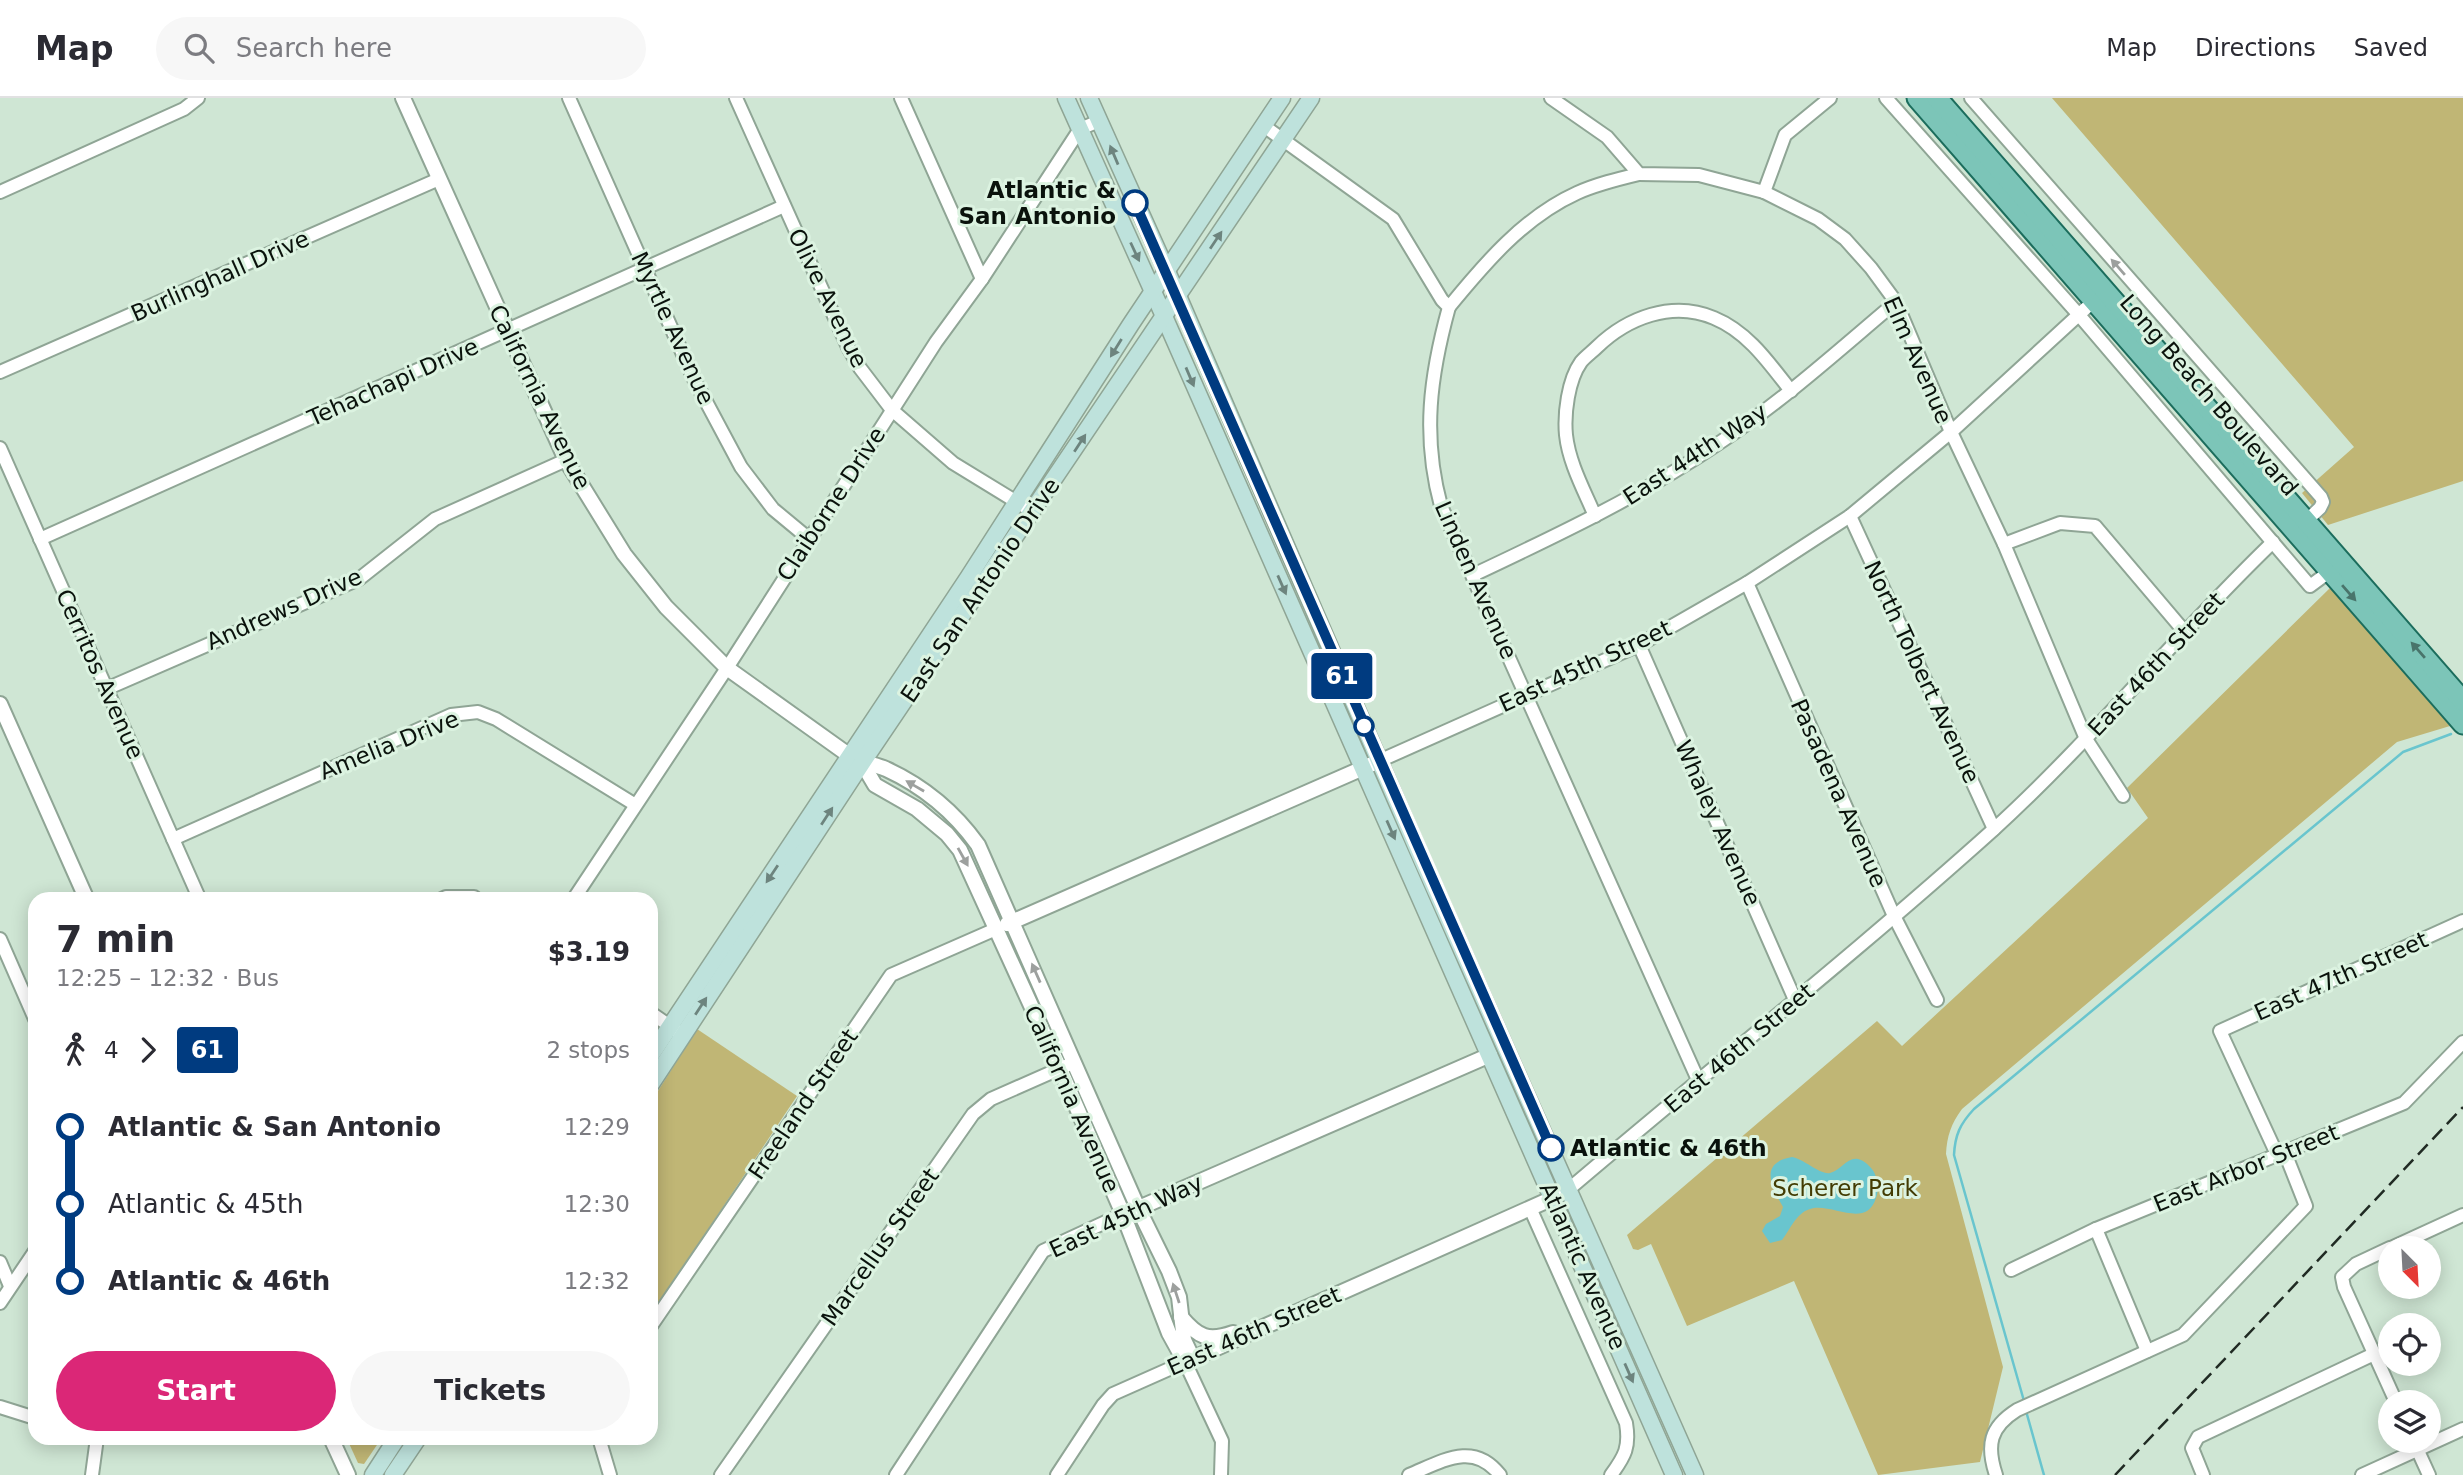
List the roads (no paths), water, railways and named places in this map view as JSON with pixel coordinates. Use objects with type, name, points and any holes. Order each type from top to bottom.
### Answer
[{"type":"main road","name":"Atlantic Avenue","points":[[1066,98],[1163,314],[1569,1189],[1695,1475]]},
{"type":"main road","name":"Atlantic Avenue","points":[[1089,98],[1178,296],[1490,1055],[1674,1475]]},
{"type":"main road","name":"East San Antonio Drive","points":[[658,1069],[676,1031],[856,759],[1016,500],[1282,98]]},
{"type":"main road","name":"East San Antonio Drive","points":[[856,759],[1033,512],[1163,314],[1178,296],[1311,98]]},
{"type":"main road","name":"Long Beach Boulevard","points":[[1917,98],[2306,521],[2337,567],[2463,724]]},
{"type":"main road","name":"Long Beach Boulevard","points":[[1937,98],[2100,296],[2337,567],[2463,701]]},
{"type":"main road","name":"East San Antonio Drive","points":[[658,1048],[676,1031]]},
{"type":"main road","points":[[373,1475],[392,1445]]},
{"type":"main road","points":[[393,1475],[413,1445]]},
{"type":"street","points":[[0,192],[184,109],[198,98]]},
{"type":"street","name":"California Avenue","points":[[403,98],[566,460],[624,554],[666,607],[727,668],[856,759],[884,769],[932,796],[964,825],[978,845],[1138,1208],[1169,1271],[1179,1297],[1189,1361],[1222,1441],[1221,1475]]},
{"type":"street","name":"Myrtle Avenue","points":[[569,98],[694,379],[741,467],[774,509],[808,538]]},
{"type":"street","name":"Olive Avenue","points":[[736,98],[848,347],[860,368],[892,410],[953,463],[1033,512]]},
{"type":"street","points":[[901,98],[982,279]]},
{"type":"street","points":[[1551,98],[1607,137],[1639,174]]},
{"type":"street","points":[[1765,191],[1785,135],[1830,98]]},
{"type":"street","points":[[1886,98],[2079,315],[2310,586],[2337,567]]},
{"type":"street","points":[[1971,98],[2321,497],[2323,502],[2320,508],[2306,521]]},
{"type":"street","points":[[1080,129],[1099,121]]},
{"type":"street","points":[[1264,126],[1393,219],[1442,300],[1450,307]]},
{"type":"street","name":"Claiborne Drive","points":[[578,892],[634,804],[727,668],[936,342],[982,279],[1080,129]]},
{"type":"street","name":"Elm Avenue","points":[[1450,307],[1486,262],[1534,219],[1576,194],[1639,174],[1699,175],[1765,191],[1800,208],[1845,239],[1896,302],[1951,432],[2004,544],[2086,739],[2123,796]]},
{"type":"street","name":"Burlinghall Drive","points":[[0,372],[439,179]]},
{"type":"street","name":"Tehachapi Drive","points":[[40,539],[784,206]]},
{"type":"street","name":"East 45th Street","points":[[996,929],[1639,645],[1747,583],[1850,516],[1951,432],[2100,296]]},
{"type":"street","name":"East 44th Way","points":[[1473,575],[1595,516],[1712,448],[1791,391],[1896,302]]},
{"type":"street","name":"Linden Avenue","points":[[1450,307],[1432,377],[1429,435],[1432,473],[1441,506],[1699,1082]]},
{"type":"street","points":[[1595,516],[1573,463],[1566,435],[1567,406],[1581,362],[1614,331],[1648,314],[1686,311],[1713,317],[1746,338],[1762,353],[1791,391]]},
{"type":"street","name":"Cerritos Avenue","points":[[0,448],[196,892]]},
{"type":"street","name":"Andrews Drive","points":[[106,689],[359,579],[435,519],[566,460]]},
{"type":"street","name":"North Tolbert Avenue","points":[[1850,516],[1994,829]]},
{"type":"street","points":[[2004,544],[2060,523],[2095,526],[2183,631]]},
{"type":"street","name":"East 46th Street","points":[[1057,1475],[1113,1394],[1569,1189],[1796,1002],[1994,829],[2086,739],[2183,631],[2273,542]]},
{"type":"street","name":"Pasadena Avenue","points":[[1747,583],[1894,916],[1937,1000]]},
{"type":"street","name":"Whaley Avenue","points":[[1639,645],[1796,1002]]},
{"type":"street","points":[[0,704],[83,892]]},
{"type":"street","name":"Amelia Drive","points":[[173,839],[451,715],[478,712],[496,719],[634,804]]},
{"type":"street","name":"California Avenue","points":[[856,759],[875,785],[917,809],[947,834],[968,867],[1124,1214],[1170,1333],[1189,1361]]},
{"type":"street","name":"East 47th Street","points":[[2285,1153],[2274,1148],[2220,1031],[2463,921]]},
{"type":"street","name":"Freeland Street","points":[[658,1316],[891,975],[996,929]]},
{"type":"street","points":[[0,939],[28,1002]]},
{"type":"street","points":[[658,1018],[676,1031]]},
{"type":"street","name":"East Arbor Street","points":[[2011,1270],[2096,1229],[2404,1103],[2463,1042]]},
{"type":"street","name":"East 45th Way","points":[[896,1475],[1044,1251],[1490,1055]]},
{"type":"street","name":"Marcellus Street","points":[[721,1475],[973,1114],[991,1099],[1075,1062]]},
{"type":"street","points":[[1996,1475],[1991,1445],[1998,1424],[2018,1410],[2183,1335],[2306,1206],[2285,1153]]},
{"type":"street","points":[[1530,1208],[1626,1423],[1628,1444],[1611,1475]]},
{"type":"street","points":[[2417,1236],[2463,1215]]},
{"type":"street","points":[[2096,1229],[2147,1351]]},
{"type":"street","points":[[2378,1254],[2356,1264],[2342,1278],[2390,1390]]},
{"type":"street","points":[[0,1303],[28,1261]]},
{"type":"street","points":[[0,1262],[10,1286]]},
{"type":"street","points":[[1181,1317],[1193,1330],[1208,1338],[1221,1337],[1240,1330],[1251,1332]]},
{"type":"street","points":[[2203,1475],[2192,1448],[2205,1433],[2374,1354]]},
{"type":"street","points":[[0,1407],[28,1416]]},
{"type":"street","points":[[2441,1436],[2463,1429]]},
{"type":"street","points":[[92,1475],[96,1445]]},
{"type":"street","points":[[334,1445],[348,1475]]},
{"type":"street","points":[[601,1445],[610,1475]]},
{"type":"street","points":[[2362,1475],[2401,1453]]},
{"type":"street","points":[[2419,1453],[2429,1475]]},
{"type":"street","points":[[1409,1475],[1454,1456],[1477,1456],[1493,1466],[1500,1475]]},
{"type":"water","points":[[1792,1157],[1826,1173],[1834,1172],[1850,1160],[1863,1161],[1873,1170],[1877,1182],[1877,1195],[1871,1207],[1856,1214],[1810,1209],[1797,1218],[1782,1240],[1770,1243],[1762,1231],[1766,1224],[1780,1216],[1783,1207],[1772,1184],[1771,1170],[1781,1160]]},
{"type":"waterway","points":[[2024,1401],[1954,1155],[1962,1125],[1974,1109],[2403,752],[2451,734]]},
{"type":"waterway","points":[[2026,1411],[2044,1475]]},
{"type":"railway","points":[[2115,1475],[2463,1107]]},
{"type":"place","name":"Atlantic & San Antonio","points":[[1135,203]]},
{"type":"place","name":"Atlantic & 46th","points":[[1551,1148]]},
{"type":"park label","name":"Scherer Park","points":[[1845,1188]]}]
